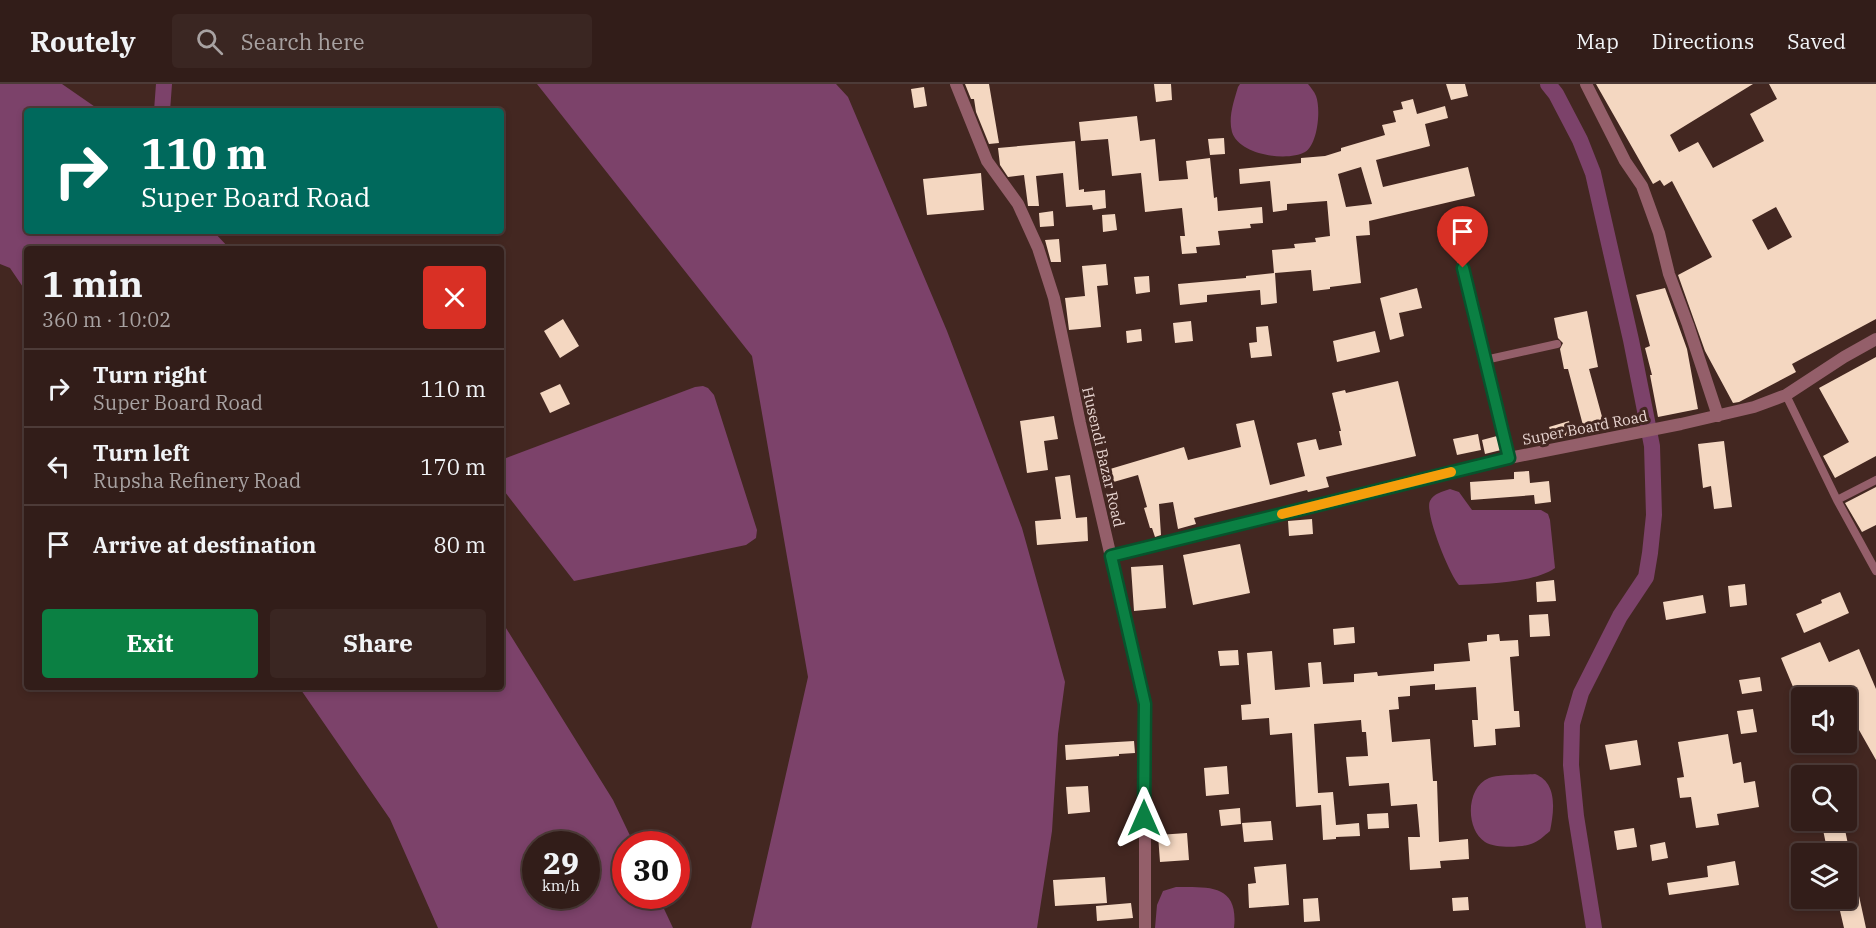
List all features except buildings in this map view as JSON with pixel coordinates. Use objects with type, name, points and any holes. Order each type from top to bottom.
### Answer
[{"type":"street","name":"Husendi Bazar Road","points":[[956,84],[987,161],[1018,204],[1038,248],[1054,298],[1145,704],[1145,928]]},
{"type":"street","points":[[1586,84],[1625,161],[1642,186],[1659,233],[1669,274],[1718,416]]},
{"type":"street","name":"Super Board Road","points":[[1111,556],[1509,458],[1754,407],[1786,394],[1876,339]]},
{"type":"lane","points":[[1457,245],[1509,458]]},
{"type":"lane","points":[[1485,360],[1557,344]]},
{"type":"lane","points":[[1786,394],[1876,571]]},
{"type":"lane","points":[[1838,500],[1876,480]]},
{"type":"shaded area","points":[[0,84],[62,84],[97,108],[24,108],[24,234],[216,234],[227,246],[24,246],[24,289],[10,268],[0,264]]},
{"type":"shaded area","points":[[537,84],[836,84],[848,97],[947,331],[1022,528],[1065,682],[1058,734],[1052,831],[1037,928],[751,928],[808,677],[752,356]]},
{"type":"shaded area","points":[[1240,84],[1308,84],[1316,96],[1318,109],[1316,134],[1309,148],[1297,155],[1276,156],[1253,151],[1236,140],[1232,132],[1231,115]]},
{"type":"shaded area","points":[[695,387],[708,388],[714,395],[757,530],[756,538],[746,545],[574,581],[504,491],[504,459]]},
{"type":"shaded area","points":[[1450,489],[1459,492],[1472,510],[1541,510],[1548,514],[1555,568],[1522,580],[1459,585],[1439,544],[1429,507],[1434,496]]},
{"type":"shaded area","points":[[504,625],[613,800],[628,831],[612,831],[612,909],[664,909],[673,928],[438,928],[390,819],[301,690],[504,690]]},
{"type":"shaded area","points":[[1535,774],[1548,784],[1553,798],[1550,831],[1536,842],[1526,845],[1514,847],[1485,842],[1478,836],[1471,818],[1472,799],[1481,783],[1489,778],[1505,775]]},
{"type":"shaded area","points":[[1176,887],[1210,888],[1227,896],[1232,903],[1234,928],[1155,928],[1157,905],[1163,891]]},
{"type":"waterway","points":[[162,108],[164,84]]},
{"type":"waterway","points":[[1548,84],[1556,94],[1580,140],[1593,173],[1631,340],[1652,446],[1654,515],[1646,577],[1620,616],[1581,693],[1572,724],[1571,765],[1576,816],[1594,928]]},
{"type":"slow traffic","points":[[1282,514],[1451,472]]},
{"type":"route","points":[[1144,818],[1145,704],[1111,556],[1509,458],[1463,268]]}]
